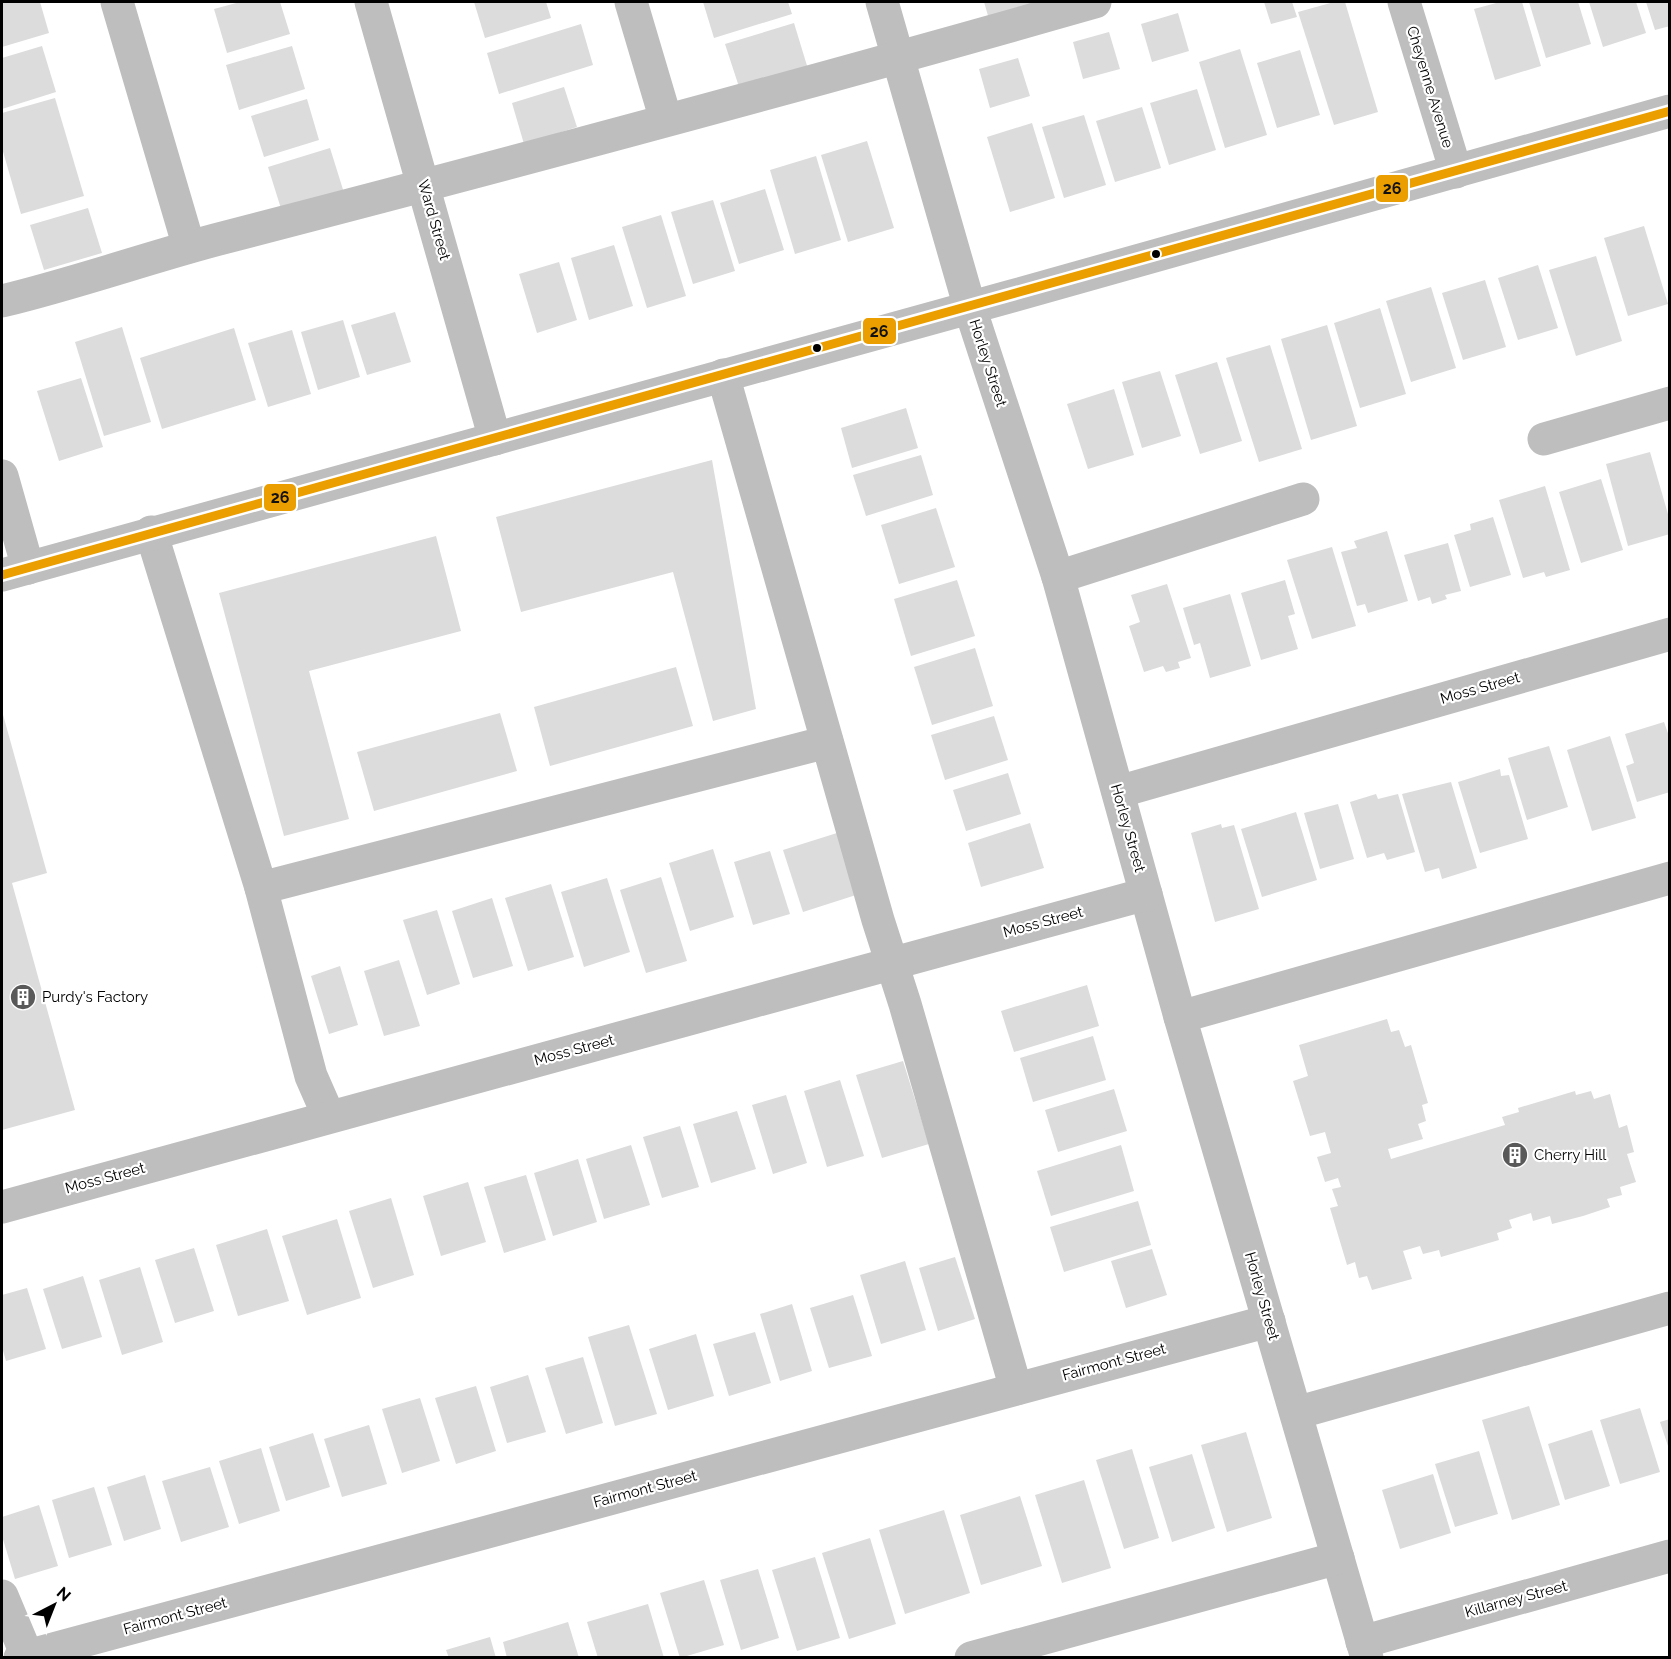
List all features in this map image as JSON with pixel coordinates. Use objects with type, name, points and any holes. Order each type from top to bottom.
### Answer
[{"type":"street","points":[[117,2],[189,247]]},
{"type":"street","name":"Ward Street","points":[[371,2],[495,439]]},
{"type":"street","points":[[631,2],[666,120]]},
{"type":"street","name":"Horley Street","points":[[882,2],[970,308],[1058,577],[1180,1017],[1364,1650]]},
{"type":"street","points":[[2,301],[189,247],[899,58],[1095,2]]},
{"type":"street","name":"Cheyenne Avenue","points":[[1404,2],[1456,172]]},
{"type":"street","points":[[2,476],[15,571],[970,308],[1670,111]]},
{"type":"street","points":[[723,375],[827,742],[1016,1389]]},
{"type":"street","points":[[1544,439],[1670,403]]},
{"type":"street","points":[[1058,577],[1303,499]]},
{"type":"street","points":[[151,532],[261,888],[311,1076],[329,1117]]},
{"type":"street","name":"Moss Street","points":[[1118,792],[1670,634]]},
{"type":"street","points":[[261,888],[827,742]]},
{"type":"street","points":[[1180,1017],[1670,878]]},
{"type":"street","name":"Moss Street","points":[[2,1207],[1146,894]]},
{"type":"street","points":[[1296,1413],[1670,1308]]},
{"type":"street","name":"Fairmont Street","points":[[25,1657],[1269,1321]]},
{"type":"street","name":"Killarney Street","points":[[1364,1650],[1670,1556]]},
{"type":"street","points":[[971,1658],[1338,1558]]},
{"type":"street","points":[[2,1596],[25,1657]]},
{"type":"building","points":[[2,2],[40,2],[49,33],[2,47]]},
{"type":"building","points":[[240,2],[280,2],[290,34],[227,53],[214,9]]},
{"type":"building","points":[[474,2],[546,2],[551,18],[485,38]]},
{"type":"building","points":[[703,2],[788,2],[792,14],[714,38]]},
{"type":"building","points":[[984,2],[1044,2],[989,19]]},
{"type":"building","points":[[1264,2],[1292,2],[1297,17],[1271,24]]},
{"type":"building","points":[[1334,2],[1345,2],[1378,112],[1334,125],[1298,12]]},
{"type":"building","points":[[1500,2],[1522,2],[1541,66],[1495,80],[1474,9]]},
{"type":"building","points":[[1529,2],[1578,2],[1591,44],[1546,58]]},
{"type":"building","points":[[1589,2],[1636,2],[1646,33],[1603,47]]},
{"type":"building","points":[[1646,2],[1670,2],[1670,26],[1655,30]]},
{"type":"building","points":[[1178,13],[1189,51],[1152,62],[1141,24]]},
{"type":"building","points":[[794,23],[808,69],[740,90],[725,44]]},
{"type":"building","points":[[581,24],[593,65],[499,94],[487,53]]},
{"type":"building","points":[[1109,32],[1120,69],[1083,79],[1073,42]]},
{"type":"building","points":[[42,46],[56,92],[2,109],[2,58]]},
{"type":"building","points":[[292,46],[305,89],[239,110],[226,65]]},
{"type":"building","points":[[1240,49],[1267,135],[1225,148],[1199,62]]},
{"type":"building","points":[[1300,50],[1320,115],[1277,128],[1257,63]]},
{"type":"building","points":[[1018,58],[1030,96],[990,108],[979,69]]},
{"type":"building","points":[[564,87],[577,127],[524,144],[512,103]]},
{"type":"building","points":[[1197,89],[1216,150],[1169,165],[1150,103]]},
{"type":"building","points":[[55,98],[84,196],[21,214],[2,148],[2,113]]},
{"type":"building","points":[[307,99],[319,140],[264,157],[251,116]]},
{"type":"building","points":[[1142,107],[1161,168],[1115,182],[1096,121]]},
{"type":"building","points":[[1084,115],[1106,185],[1064,198],[1042,127]]},
{"type":"building","points":[[1032,123],[1055,198],[1010,212],[987,137]]},
{"type":"building","points":[[867,141],[894,228],[848,242],[821,155]]},
{"type":"building","points":[[330,148],[345,196],[283,215],[268,167]]},
{"type":"building","points":[[816,156],[841,240],[795,254],[770,170]]},
{"type":"building","points":[[765,189],[784,250],[739,264],[720,203]]},
{"type":"building","points":[[713,200],[735,271],[693,284],[671,212]]},
{"type":"building","points":[[88,208],[102,253],[44,270],[30,225]]},
{"type":"building","points":[[661,215],[686,296],[647,308],[622,227]]},
{"type":"building","points":[[1644,226],[1668,304],[1628,316],[1604,238]]},
{"type":"building","points":[[614,245],[633,306],[589,320],[571,258]]},
{"type":"building","points":[[1596,256],[1622,341],[1576,356],[1549,270]]},
{"type":"building","points":[[559,262],[577,320],[537,333],[519,274]]},
{"type":"building","points":[[1538,265],[1558,328],[1518,340],[1498,278]]},
{"type":"building","points":[[1485,280],[1506,347],[1463,360],[1442,293]]},
{"type":"building","points":[[1431,287],[1456,368],[1411,382],[1386,301]]},
{"type":"building","points":[[1380,308],[1406,394],[1360,408],[1334,323]]},
{"type":"building","points":[[395,312],[411,362],[367,375],[351,325]]},
{"type":"building","points":[[343,320],[360,377],[318,390],[301,332]]},
{"type":"building","points":[[1327,325],[1357,426],[1311,440],[1281,339]]},
{"type":"building","points":[[122,327],[151,422],[104,436],[75,342]]},
{"type":"building","points":[[234,328],[256,400],[162,429],[140,358]]},
{"type":"building","points":[[292,330],[311,394],[268,407],[248,343]]},
{"type":"building","points":[[1270,345],[1302,449],[1259,462],[1226,358]]},
{"type":"building","points":[[1217,362],[1242,441],[1200,454],[1175,375]]},
{"type":"building","points":[[1160,371],[1181,436],[1142,448],[1122,382]]},
{"type":"building","points":[[81,378],[103,447],[59,461],[37,391]]},
{"type":"building","points":[[1114,389],[1134,455],[1088,469],[1067,404]]},
{"type":"building","points":[[906,408],[918,448],[852,468],[841,428]]},
{"type":"building","points":[[1650,452],[1670,521],[1670,534],[1628,546],[1606,464]]},
{"type":"building","points":[[921,455],[933,495],[866,516],[853,475]]},
{"type":"building","points":[[712,460],[756,709],[713,721],[673,572],[521,612],[496,517]]},
{"type":"building","points":[[1601,479],[1623,550],[1581,563],[1559,492]]},
{"type":"building","points":[[1545,486],[1570,570],[1546,577],[1544,572],[1523,578],[1499,500]]},
{"type":"building","points":[[936,508],[955,567],[899,584],[881,525]]},
{"type":"building","points":[[1493,517],[1511,575],[1470,587],[1454,535],[1471,530],[1470,524]]},
{"type":"building","points":[[1387,531],[1408,601],[1368,613],[1365,604],[1357,606],[1341,552],[1357,548],[1354,541]]},
{"type":"building","points":[[436,536],[461,631],[309,671],[349,819],[284,836],[219,593]]},
{"type":"building","points":[[1448,543],[1461,591],[1445,595],[1447,599],[1432,604],[1430,597],[1418,601],[1404,555]]},
{"type":"building","points":[[1332,547],[1356,626],[1312,639],[1287,560]]},
{"type":"building","points":[[957,580],[975,636],[911,656],[894,599]]},
{"type":"building","points":[[1285,580],[1295,614],[1288,616],[1298,649],[1261,660],[1241,593]]},
{"type":"building","points":[[1167,584],[1191,658],[1178,662],[1180,668],[1166,672],[1163,666],[1144,672],[1129,626],[1140,622],[1131,595]]},
{"type":"building","points":[[1230,594],[1251,666],[1210,678],[1200,643],[1194,645],[1183,608]]},
{"type":"building","points":[[975,648],[993,706],[932,725],[914,667]]},
{"type":"building","points":[[676,667],[693,726],[550,766],[534,707]]},
{"type":"building","name":"Purdy's Factory","points":[[2,711],[47,873],[12,883],[75,1110],[2,1130]]},
{"type":"building","points":[[500,713],[517,771],[374,811],[357,752]]},
{"type":"building","points":[[994,716],[1008,760],[945,780],[931,735]]},
{"type":"building","points":[[1664,722],[1670,739],[1670,792],[1637,802],[1626,766],[1634,763],[1625,734]]},
{"type":"building","points":[[1610,736],[1636,818],[1592,831],[1567,750]]},
{"type":"building","points":[[1549,746],[1568,807],[1527,820],[1508,758]]},
{"type":"building","points":[[1500,769],[1501,776],[1509,775],[1528,839],[1480,853],[1458,782]]},
{"type":"building","points":[[1008,773],[1021,814],[966,831],[953,790]]},
{"type":"building","points":[[1451,782],[1477,868],[1442,879],[1439,868],[1425,872],[1402,794]]},
{"type":"building","points":[[1376,794],[1378,799],[1398,794],[1415,852],[1387,860],[1384,853],[1367,858],[1350,802]]},
{"type":"building","points":[[1338,804],[1354,859],[1320,869],[1304,813]]},
{"type":"building","points":[[1296,812],[1317,880],[1262,897],[1241,829]]},
{"type":"building","points":[[1030,823],[1044,868],[981,887],[968,843]]},
{"type":"building","points":[[1221,824],[1222,828],[1234,825],[1259,909],[1215,922],[1191,833]]},
{"type":"building","points":[[837,833],[856,895],[803,912],[783,850]]},
{"type":"building","points":[[713,849],[734,917],[690,931],[669,863]]},
{"type":"building","points":[[770,851],[790,914],[753,925],[734,862]]},
{"type":"building","points":[[661,877],[687,961],[646,973],[620,890]]},
{"type":"building","points":[[607,878],[630,952],[584,967],[561,892]]},
{"type":"building","points":[[551,884],[574,957],[528,971],[505,898]]},
{"type":"building","points":[[492,898],[513,966],[473,978],[452,911]]},
{"type":"building","points":[[437,910],[460,984],[427,995],[403,920]]},
{"type":"building","points":[[399,960],[420,1026],[384,1036],[364,971]]},
{"type":"building","points":[[340,966],[358,1025],[329,1034],[311,976]]},
{"type":"building","points":[[1087,985],[1099,1026],[1014,1052],[1001,1011]]},
{"type":"building","name":"Cherry Hill","points":[[1387,1019],[1391,1032],[1399,1030],[1405,1047],[1411,1045],[1428,1103],[1422,1105],[1426,1121],[1418,1124],[1423,1139],[1388,1149],[1391,1159],[1505,1125],[1502,1117],[1519,1112],[1518,1108],[1575,1091],[1576,1095],[1591,1091],[1594,1099],[1610,1094],[1619,1128],[1627,1125],[1634,1152],[1627,1154],[1636,1182],[1620,1187],[1622,1195],[1607,1199],[1610,1207],[1583,1216],[1552,1224],[1550,1216],[1533,1221],[1531,1213],[1509,1220],[1512,1228],[1497,1233],[1499,1240],[1441,1257],[1439,1250],[1423,1254],[1420,1246],[1403,1251],[1412,1279],[1372,1290],[1367,1276],[1359,1278],[1355,1262],[1347,1265],[1330,1208],[1338,1206],[1332,1189],[1341,1187],[1338,1178],[1325,1182],[1317,1157],[1331,1153],[1325,1132],[1310,1136],[1293,1081],[1308,1076],[1299,1045]]},
{"type":"building","points":[[1093,1036],[1106,1080],[1033,1102],[1020,1058]]},
{"type":"building","points":[[903,1061],[929,1144],[882,1158],[856,1075]]},
{"type":"building","points":[[840,1080],[864,1156],[827,1167],[804,1091]]},
{"type":"building","points":[[1114,1089],[1127,1131],[1058,1152],[1045,1110]]},
{"type":"building","points":[[786,1095],[807,1163],[773,1174],[752,1105]]},
{"type":"building","points":[[737,1111],[756,1169],[711,1183],[693,1124]]},
{"type":"building","points":[[680,1126],[699,1187],[662,1198],[643,1137]]},
{"type":"building","points":[[631,1145],[650,1205],[604,1219],[586,1159]]},
{"type":"building","points":[[1121,1145],[1134,1191],[1051,1216],[1037,1171]]},
{"type":"building","points":[[578,1159],[597,1222],[553,1236],[534,1173]]},
{"type":"building","points":[[526,1175],[546,1240],[504,1253],[484,1187]]},
{"type":"building","points":[[468,1182],[486,1242],[441,1256],[423,1196]]},
{"type":"building","points":[[391,1198],[414,1275],[373,1288],[349,1211]]},
{"type":"building","points":[[1138,1201],[1151,1245],[1064,1272],[1050,1227]]},
{"type":"building","points":[[337,1219],[361,1298],[307,1315],[282,1236]]},
{"type":"building","points":[[267,1229],[289,1301],[238,1316],[216,1245]]},
{"type":"building","points":[[194,1248],[214,1311],[175,1323],[155,1260]]},
{"type":"building","points":[[1152,1249],[1167,1295],[1126,1308],[1111,1261]]},
{"type":"building","points":[[955,1257],[975,1319],[938,1331],[919,1268]]},
{"type":"building","points":[[905,1261],[926,1330],[881,1344],[860,1275]]},
{"type":"building","points":[[140,1267],[163,1342],[122,1355],[99,1280]]},
{"type":"building","points":[[83,1276],[102,1337],[62,1349],[43,1289]]},
{"type":"building","points":[[27,1288],[46,1349],[6,1361],[2,1347],[2,1295]]},
{"type":"building","points":[[853,1295],[872,1356],[829,1368],[810,1308]]},
{"type":"building","points":[[792,1304],[812,1371],[780,1381],[760,1314]]},
{"type":"building","points":[[629,1325],[657,1414],[615,1426],[588,1337]]},
{"type":"building","points":[[755,1332],[771,1383],[729,1396],[713,1344]]},
{"type":"building","points":[[696,1334],[714,1396],[668,1410],[649,1349]]},
{"type":"building","points":[[583,1357],[603,1423],[566,1434],[545,1368]]},
{"type":"building","points":[[528,1375],[546,1432],[507,1443],[490,1387]]},
{"type":"building","points":[[476,1386],[496,1451],[456,1464],[435,1398]]},
{"type":"building","points":[[420,1398],[440,1461],[402,1473],[382,1409]]},
{"type":"building","points":[[1529,1406],[1560,1505],[1512,1520],[1482,1420]]},
{"type":"building","points":[[1640,1408],[1660,1472],[1620,1484],[1600,1420]]},
{"type":"building","points":[[1670,1419],[1670,1449],[1669,1449],[1660,1422]]},
{"type":"building","points":[[369,1425],[387,1484],[342,1497],[324,1439]]},
{"type":"building","points":[[1592,1430],[1610,1486],[1565,1500],[1548,1444]]},
{"type":"building","points":[[1246,1432],[1272,1518],[1227,1532],[1201,1445]]},
{"type":"building","points":[[313,1433],[330,1487],[286,1501],[269,1447]]},
{"type":"building","points":[[261,1448],[280,1511],[239,1524],[219,1461]]},
{"type":"building","points":[[1132,1449],[1159,1538],[1124,1549],[1096,1460]]},
{"type":"building","points":[[1479,1451],[1498,1514],[1455,1527],[1435,1464]]},
{"type":"building","points":[[1192,1454],[1215,1528],[1172,1542],[1149,1467]]},
{"type":"building","points":[[210,1467],[229,1527],[181,1542],[162,1481]]},
{"type":"building","points":[[1433,1474],[1451,1533],[1400,1549],[1382,1490]]},
{"type":"building","points":[[145,1475],[161,1529],[124,1541],[107,1487]]},
{"type":"building","points":[[1084,1480],[1111,1568],[1062,1583],[1035,1495]]},
{"type":"building","points":[[94,1487],[112,1545],[69,1558],[52,1500]]},
{"type":"building","points":[[1020,1496],[1042,1566],[981,1585],[960,1515]]},
{"type":"building","points":[[39,1505],[58,1566],[15,1579],[2,1536],[2,1517]]},
{"type":"building","points":[[944,1510],[970,1593],[905,1614],[879,1530]]},
{"type":"building","points":[[870,1538],[896,1624],[849,1639],[822,1553]]},
{"type":"building","points":[[815,1557],[840,1638],[797,1651],[772,1570]]},
{"type":"building","points":[[758,1569],[779,1638],[741,1650],[720,1580]]},
{"type":"building","points":[[704,1580],[724,1645],[680,1658],[660,1593]]},
{"type":"building","points":[[648,1604],[664,1658],[598,1658],[587,1622]]},
{"type":"building","points":[[568,1622],[579,1658],[507,1658],[503,1642]]},
{"type":"building","points":[[490,1637],[496,1658],[449,1658],[446,1650]]},
{"type":"transit line","name":"26","points":[[2,575],[1670,111]]},
{"type":"place","name":"Purdy's Factory","points":[[23,997]]},
{"type":"place","name":"Cherry Hill","points":[[1515,1155]]}]
